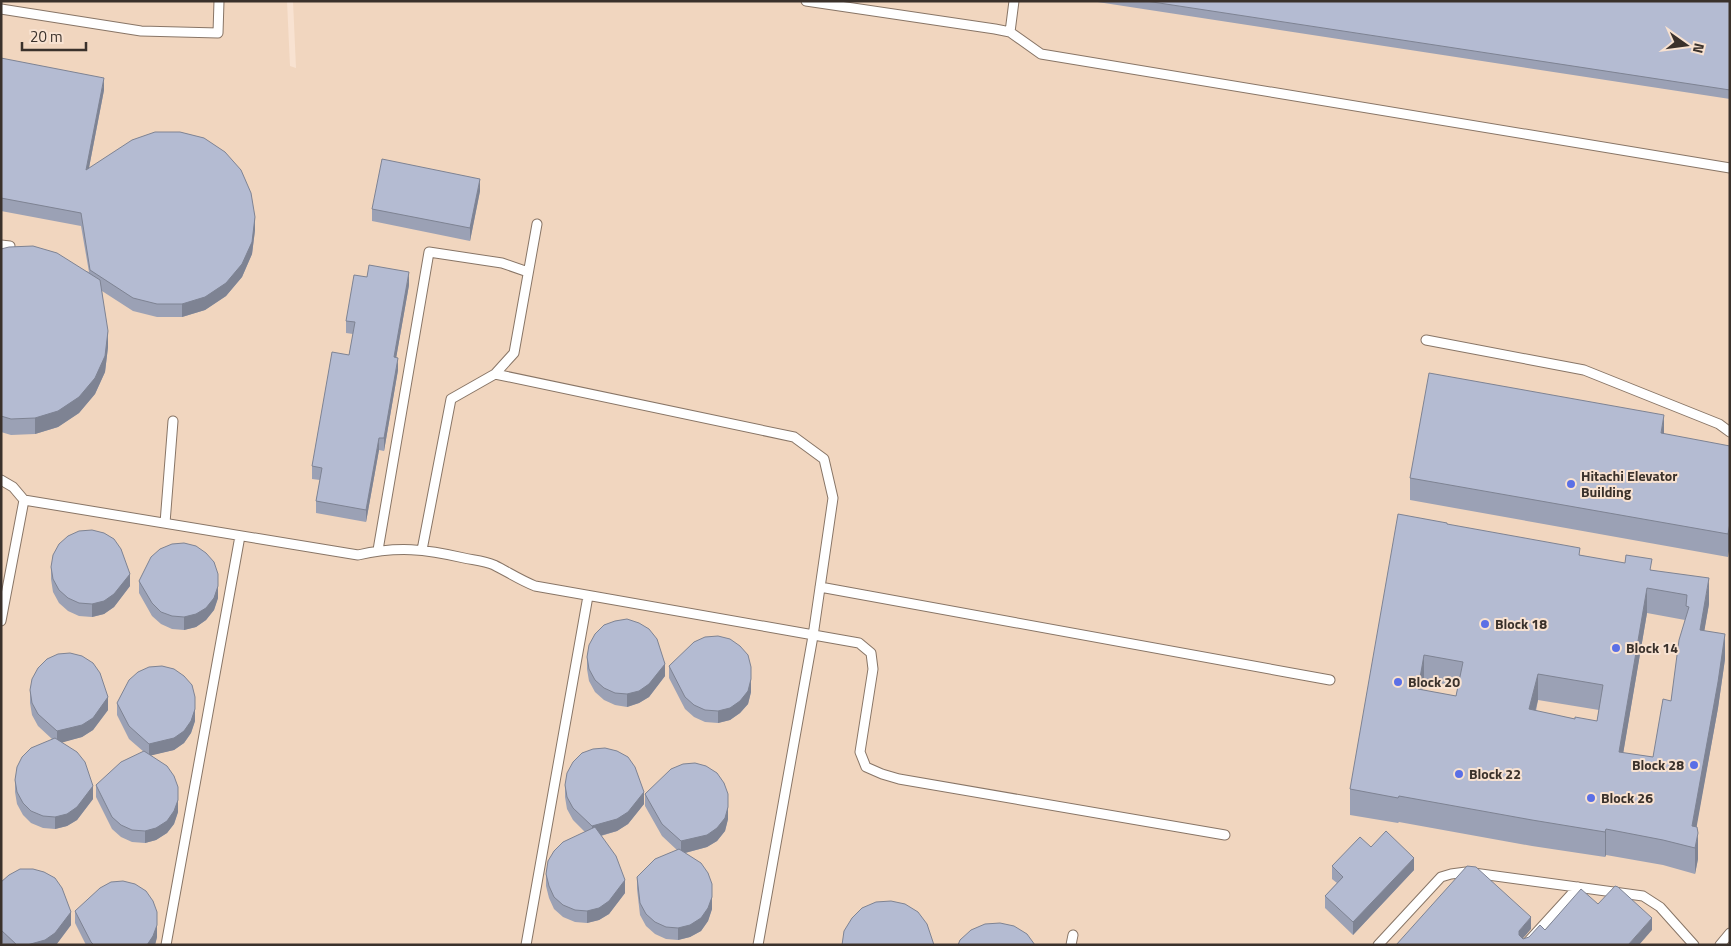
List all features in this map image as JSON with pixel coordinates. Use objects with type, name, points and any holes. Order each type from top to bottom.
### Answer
[{"type":"lane","points":[[1,9],[141,31],[218,32],[219,1]]},
{"type":"lane","points":[[806,1],[1010,32],[1041,54],[1730,168]]},
{"type":"lane","points":[[1010,32],[1014,1]]},
{"type":"lane","points":[[422,550],[451,398],[495,374],[514,353],[537,224]]},
{"type":"lane","points":[[378,550],[429,252],[502,263],[528,272]]},
{"type":"lane","points":[[1426,340],[1584,370],[1719,424],[1730,432]]},
{"type":"lane","points":[[495,374],[794,437],[824,459],[833,498],[813,636],[758,945]]},
{"type":"lane","points":[[165,523],[172,421]]},
{"type":"lane","points":[[1,480],[13,487],[24,500],[358,555],[378,550],[402,548],[422,550],[492,564],[515,578],[535,586],[859,643],[871,653],[872,669],[860,752],[866,767],[899,779],[1225,835]]},
{"type":"lane","points":[[1,621],[24,500]]},
{"type":"lane","points":[[166,945],[240,536]]},
{"type":"lane","points":[[820,588],[1330,680]]},
{"type":"lane","points":[[526,945],[588,596]]},
{"type":"lane","points":[[1378,945],[1441,877],[1466,872],[1643,896],[1660,907],[1694,945]]},
{"type":"lane","points":[[1525,945],[1578,887]]},
{"type":"lane","points":[[1720,945],[1730,933]]},
{"type":"lane","points":[[1071,945],[1073,935]]},
{"type":"shaded area","points":[[1,1],[287,1],[290,66],[296,68],[293,1],[1730,1],[1730,945],[1,945]]},
{"type":"building","points":[[1146,1],[1730,1],[1730,90]]},
{"type":"building","points":[[1,58],[104,78],[86,170],[132,140],[155,132],[180,132],[204,138],[225,152],[241,170],[251,193],[255,217],[252,242],[242,264],[226,283],[205,297],[182,304],[157,304],[133,298],[90,270],[81,213],[1,198]]},
{"type":"building","points":[[382,159],[480,179],[470,228],[372,209]]},
{"type":"building","points":[[33,246],[57,253],[100,280],[108,331],[105,356],[95,378],[79,397],[58,411],[35,418],[11,419],[1,416],[1,249]]},
{"type":"building","points":[[369,265],[409,272],[394,357],[398,358],[384,438],[379,438],[366,510],[316,501],[322,468],[312,466],[332,352],[349,355],[355,322],[346,321],[354,275],[367,277]]},
{"type":"building","name":"Hitachi Elevator Building","points":[[1429,373],[1664,415],[1661,433],[1730,446],[1730,523],[1728,534],[1410,478]]},
{"type":"building","points":[[1398,514],[1580,548],[1579,555],[1625,563],[1626,555],[1652,559],[1650,570],[1709,578],[1700,630],[1725,634],[1692,826],[1697,827],[1698,833],[1695,848],[1606,829],[1605,832],[1350,789]],"holes":[[[1647,588],[1687,595],[1686,606],[1689,607],[1679,640],[1671,701],[1663,699],[1653,757],[1619,752]],[[1424,655],[1463,662],[1456,696],[1418,689]],[[1538,674],[1603,685],[1597,721],[1575,717],[1575,719],[1529,709]]]},
{"type":"building","points":[[92,530],[104,533],[114,539],[121,549],[130,574],[114,594],[104,601],[92,604],[79,603],[68,598],[59,590],[53,579],[51,567],[53,555],[59,544],[68,536],[79,531]]},
{"type":"building","points":[[184,543],[196,546],[214,562],[218,574],[218,586],[214,598],[206,608],[196,614],[184,617],[172,616],[161,612],[152,603],[139,581],[151,557],[160,549],[172,544]]},
{"type":"building","points":[[627,619],[649,629],[657,639],[665,664],[649,684],[639,691],[627,694],[615,693],[604,688],[595,680],[589,669],[587,657],[589,645],[595,634],[604,625]]},
{"type":"building","points":[[718,636],[730,639],[748,655],[751,679],[748,691],[740,701],[730,708],[718,711],[705,710],[694,705],[685,697],[669,666],[694,642],[705,637]]},
{"type":"building","points":[[70,653],[82,656],[93,663],[100,673],[108,697],[93,718],[82,725],[57,731],[38,714],[32,703],[30,690],[32,679],[38,668],[47,659],[58,654]]},
{"type":"building","points":[[162,666],[174,669],[192,685],[195,709],[191,721],[184,731],[174,738],[149,744],[129,726],[117,703],[129,680],[138,672],[149,667]]},
{"type":"building","points":[[55,738],[77,752],[85,762],[93,786],[77,807],[67,814],[55,817],[43,816],[31,811],[23,803],[17,792],[15,780],[17,767],[22,757],[31,748]]},
{"type":"building","points":[[605,748],[617,751],[628,757],[635,767],[644,792],[628,812],[617,819],[592,826],[573,808],[567,797],[565,785],[567,773],[573,762],[582,753],[593,749]]},
{"type":"building","points":[[144,751],[167,766],[174,776],[178,787],[178,800],[174,811],[167,821],[156,828],[145,831],[132,830],[121,825],[112,817],[96,785],[121,762]]},
{"type":"building","points":[[695,763],[706,766],[717,773],[724,783],[728,794],[728,807],[725,818],[717,828],[707,835],[681,841],[662,824],[645,794],[671,769],[683,764]]},
{"type":"building","points":[[595,827],[616,856],[625,880],[609,901],[599,908],[587,911],[575,910],[563,905],[554,897],[546,874],[548,861],[563,842]]},
{"type":"building","points":[[1386,831],[1414,858],[1353,922],[1325,896],[1343,877],[1332,866],[1360,837],[1371,847]]},
{"type":"building","points":[[679,849],[701,863],[708,873],[712,884],[712,897],[708,908],[701,918],[690,925],[678,928],[666,927],[655,922],[646,914],[640,903],[637,877],[655,859]]},
{"type":"building","points":[[1467,866],[1476,867],[1531,917],[1519,931],[1519,935],[1523,939],[1529,937],[1540,925],[1545,930],[1581,889],[1598,904],[1615,886],[1618,887],[1652,918],[1628,945],[1396,945]]},
{"type":"building","points":[[20,869],[33,869],[55,878],[62,888],[71,912],[55,933],[45,940],[27,945],[17,945],[1,930],[1,882]]},
{"type":"building","points":[[123,881],[135,884],[146,891],[153,901],[157,912],[157,925],[153,936],[147,945],[94,945],[75,911],[100,888],[111,882]]},
{"type":"building","points":[[891,901],[905,904],[918,912],[927,924],[934,945],[842,945],[844,931],[852,918],[862,908],[876,902]]},
{"type":"building","points":[[1000,923],[1014,926],[1027,934],[1035,945],[958,945],[960,940],[971,930],[985,924]]},
{"type":"place","name":"Hitachi Elevator Building","points":[[1571,484]]},
{"type":"place","name":"Block 18","points":[[1485,624]]},
{"type":"place","name":"Block 14","points":[[1616,648]]},
{"type":"place","name":"Block 20","points":[[1398,682]]},
{"type":"place","name":"Block 28","points":[[1694,765]]},
{"type":"place","name":"Block 22","points":[[1459,774]]},
{"type":"place","name":"Block 26","points":[[1591,798]]}]
